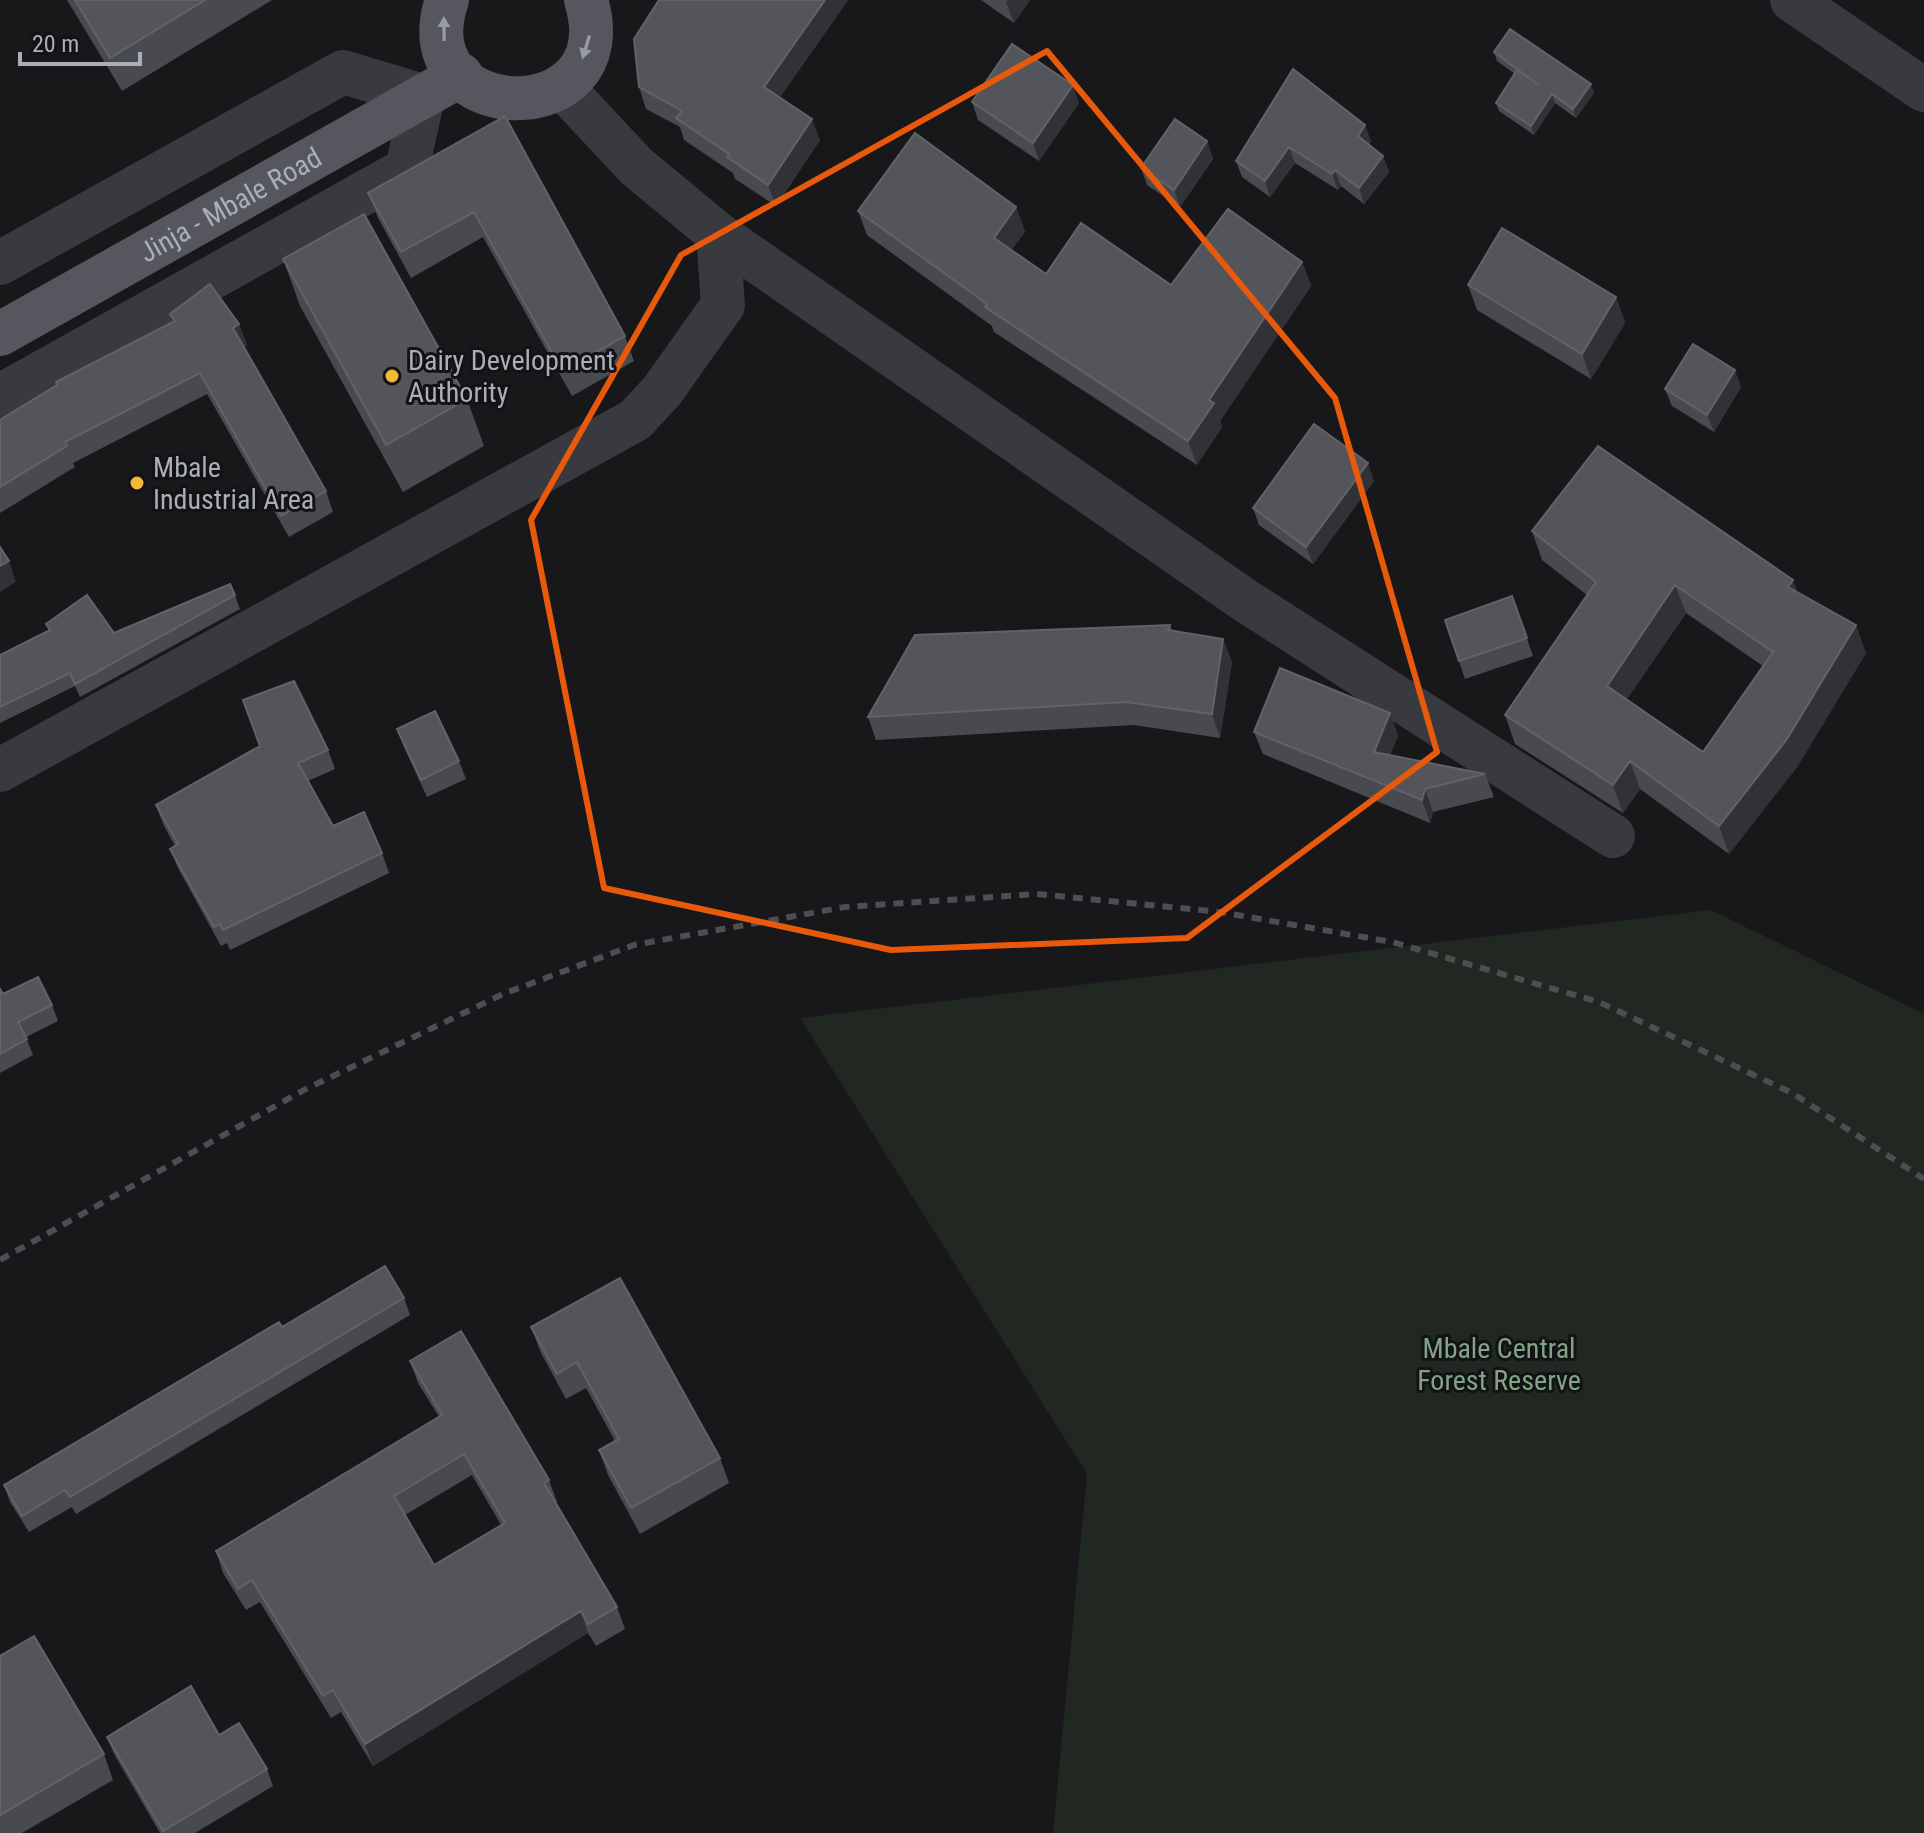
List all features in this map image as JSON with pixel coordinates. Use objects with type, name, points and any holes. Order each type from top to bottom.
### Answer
[{"type":"main road","points":[[447,0],[442,26],[445,50],[461,75],[473,87],[493,98],[517,101],[540,98],[561,86],[578,69],[588,49],[591,25],[586,0]]},
{"type":"main road","name":"Jinja - Mbale Road","points":[[0,334],[461,75]]},
{"type":"street","points":[[1792,0],[1924,90]]},
{"type":"street","points":[[0,263],[343,72],[423,96],[407,169],[0,396]]},
{"type":"street","points":[[561,86],[637,167],[718,234],[1246,601],[1613,836]]},
{"type":"street","points":[[0,770],[635,420],[662,391],[723,305],[718,234]]},
{"type":"highlighted area","points":[[1047,51],[1335,398],[1437,752],[1187,938],[891,950],[604,888],[531,520],[681,255]]},
{"type":"green space","name":"Mbale Central Forest Reserve","points":[[1711,910],[1924,1014],[1924,1833],[1053,1833],[1087,1474],[800,1018]]},
{"type":"building","points":[[75,0],[205,0],[110,58]]},
{"type":"building","points":[[659,0],[825,0],[764,87],[812,119],[768,185],[676,118],[682,111],[639,87],[634,39]]},
{"type":"building","points":[[1510,29],[1591,84],[1573,109],[1552,94],[1531,126],[1496,103],[1517,70],[1539,85],[1494,52]]},
{"type":"building","points":[[1012,44],[1073,85],[1033,143],[972,102]]},
{"type":"building","points":[[1293,69],[1365,125],[1358,136],[1383,156],[1359,188],[1335,170],[1332,174],[1289,147],[1265,181],[1236,161]]},
{"type":"building","points":[[505,116],[625,336],[562,371],[474,212],[401,252],[368,193]]},
{"type":"building","points":[[1175,119],[1207,141],[1174,190],[1141,168]]},
{"type":"building","points":[[915,133],[1016,207],[994,238],[1046,274],[1081,223],[1171,285],[1228,209],[1302,262],[1209,400],[1214,403],[1188,441],[985,307],[987,304],[858,211]]},
{"type":"building","name":"Dairy Development Authority","points":[[364,214],[467,399],[386,445],[283,259]]},
{"type":"building","points":[[1502,228],[1616,297],[1582,354],[1468,285]]},
{"type":"building","points":[[210,284],[239,324],[233,328],[326,491],[281,516],[200,373],[65,442],[67,446],[0,487],[0,420],[57,385],[56,382],[175,321],[170,314]]},
{"type":"building","points":[[1693,344],[1735,370],[1707,415],[1665,389]]},
{"type":"building","points":[[1314,424],[1368,463],[1306,547],[1253,508]]},
{"type":"building","points":[[1598,446],[1793,580],[1788,587],[1856,625],[1787,739],[1719,826],[1630,761],[1613,785],[1505,715],[1596,582],[1532,531]],"holes":[[[1675,585],[1773,652],[1703,752],[1607,686]]]},
{"type":"building","points":[[0,547],[9,561],[0,566]]},
{"type":"building","points":[[230,584],[235,595],[75,684],[70,673],[0,707],[0,655],[50,630],[46,624],[87,595],[114,633]]},
{"type":"building","points":[[1512,596],[1527,638],[1459,661],[1445,620]]},
{"type":"building","points":[[1170,625],[1168,630],[1223,639],[1212,714],[1126,702],[868,717],[915,635]]},
{"type":"building","points":[[1280,668],[1390,713],[1374,752],[1485,774],[1425,789],[1422,800],[1254,732]]},
{"type":"building","points":[[294,681],[328,750],[298,763],[333,826],[364,812],[382,853],[223,930],[220,924],[214,927],[170,849],[178,844],[156,805],[260,746],[243,700]]},
{"type":"building","points":[[435,711],[459,761],[421,780],[397,729]]},
{"type":"building","points":[[38,977],[52,1005],[18,1022],[27,1039],[0,1054],[0,989],[3,994]]},
{"type":"building","points":[[385,1266],[404,1298],[70,1497],[65,1490],[22,1516],[4,1485],[279,1322],[282,1327]]},
{"type":"building","points":[[620,1278],[720,1458],[631,1508],[599,1450],[619,1439],[577,1362],[557,1374],[531,1327]]},
{"type":"building","points":[[461,1331],[549,1480],[544,1483],[617,1607],[588,1624],[581,1611],[365,1744],[333,1690],[323,1696],[252,1580],[238,1589],[216,1551],[442,1415],[410,1361]],"holes":[[[464,1454],[505,1523],[434,1565],[394,1496]]]},
{"type":"building","points":[[34,1636],[104,1754],[0,1815],[0,1656]]},
{"type":"building","points":[[191,1686],[219,1735],[239,1723],[267,1769],[163,1831],[107,1737]]},
{"type":"railway","points":[[0,1260],[304,1090],[503,994],[634,945],[845,907],[1037,894],[1220,912],[1392,942],[1599,1002],[1792,1093],[1924,1179]]},
{"type":"place","name":"Dairy Development Authority","points":[[392,376]]},
{"type":"place","name":"Mbale Industrial Area","points":[[137,483]]}]
